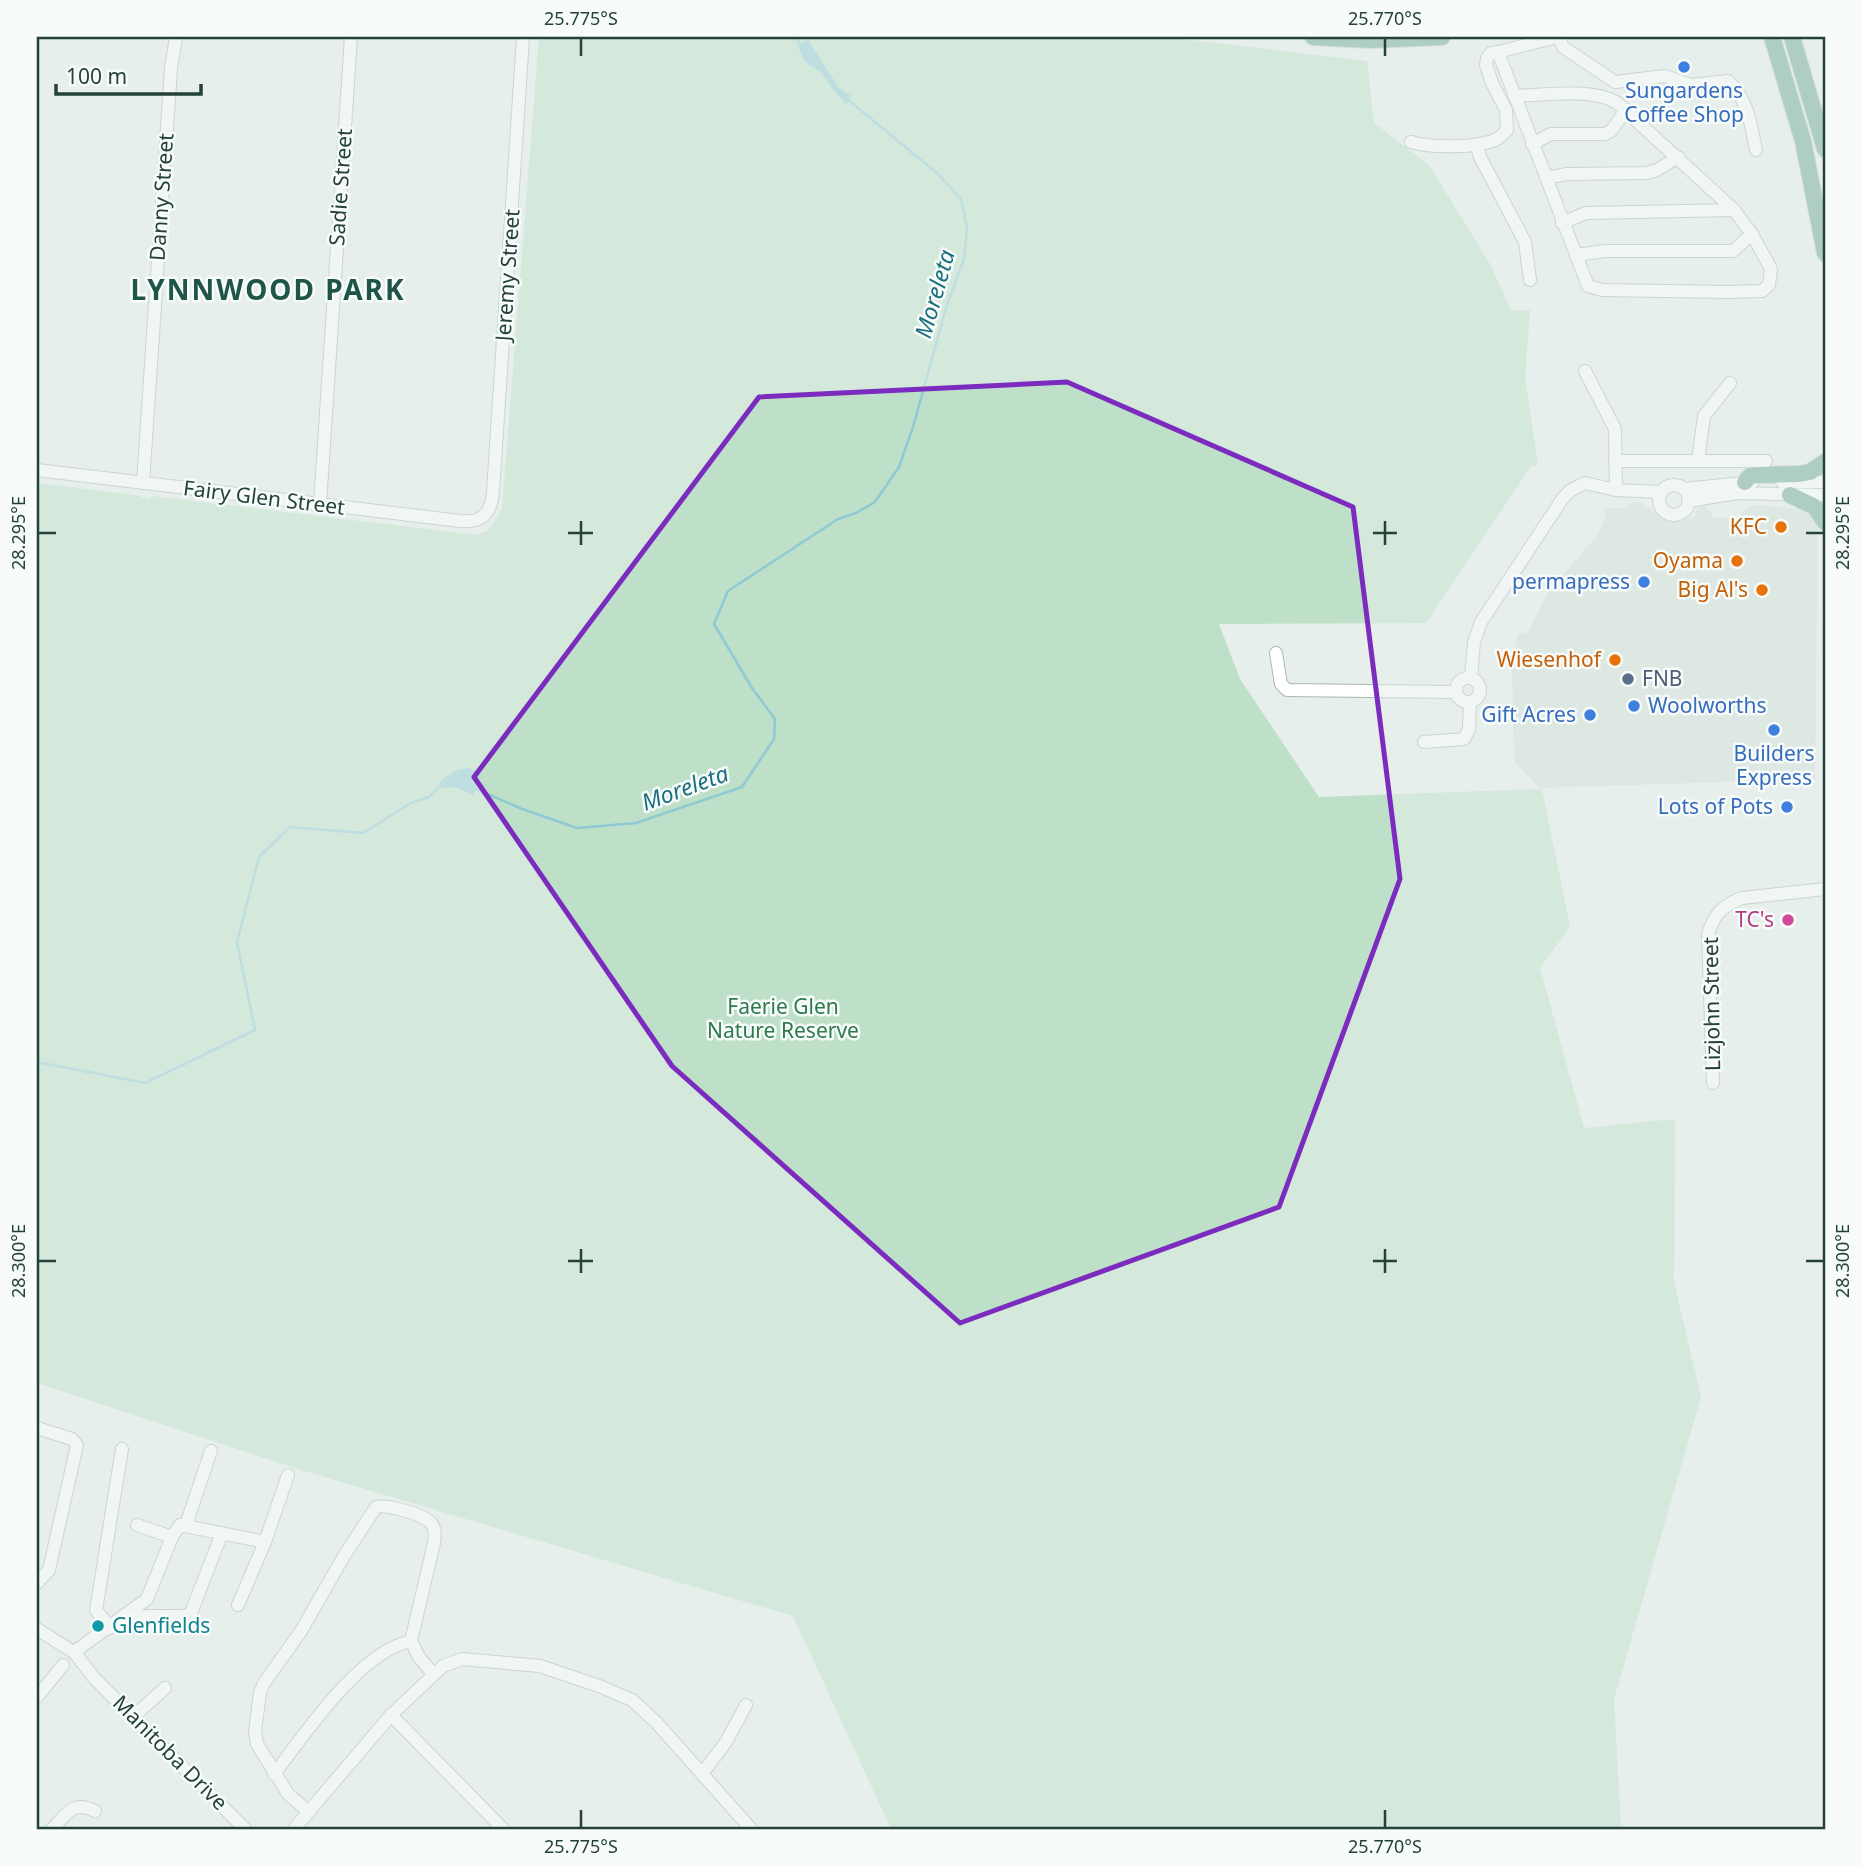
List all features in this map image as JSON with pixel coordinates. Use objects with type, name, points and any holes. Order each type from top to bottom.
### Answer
[{"type":"main road","points":[[1312,37],[1370,40],[1442,37]]},
{"type":"main road","points":[[1772,37],[1803,141],[1825,253]]},
{"type":"main road","points":[[1791,37],[1825,149]]},
{"type":"main road","points":[[1745,482],[1758,475],[1810,472],[1825,462]]},
{"type":"main road","points":[[1790,495],[1815,507],[1825,522]]},
{"type":"street","name":"Danny Street","points":[[143,483],[170,82],[176,37]]},
{"type":"street","name":"Sadie Street","points":[[320,504],[351,37]]},
{"type":"street","name":"Jeremy Street","points":[[488,512],[493,492],[523,37]]},
{"type":"street","points":[[1411,142],[1421,145],[1476,144],[1498,139],[1507,130],[1506,110],[1492,83],[1486,65],[1487,58],[1491,53],[1558,37],[1570,52],[1619,83],[1665,76],[1690,85],[1728,81],[1748,109],[1756,150]]},
{"type":"street","points":[[1498,51],[1514,96],[1562,223],[1588,286],[1592,289],[1762,291],[1769,285],[1771,269],[1752,234],[1734,209],[1626,110],[1604,96],[1514,96]]},
{"type":"street","points":[[1532,144],[1551,134],[1605,134],[1611,131],[1626,110]]},
{"type":"street","points":[[1476,144],[1480,157],[1525,242],[1531,281]]},
{"type":"street","points":[[1546,178],[1567,174],[1647,173],[1678,157]]},
{"type":"street","points":[[1562,223],[1586,213],[1734,209]]},
{"type":"street","points":[[1576,255],[1605,251],[1734,251],[1752,234]]},
{"type":"street","points":[[1585,371],[1613,424],[1616,490]]},
{"type":"street","points":[[1698,461],[1704,416],[1730,383]]},
{"type":"street","points":[[1615,461],[1766,461]]},
{"type":"street","name":"Fairy Glen Street","points":[[37,470],[471,522],[479,520],[488,512]]},
{"type":"street","points":[[1686,495],[1745,482],[1825,482]]},
{"type":"street","points":[[1471,678],[1474,642],[1481,622],[1563,498],[1571,490],[1585,483],[1634,492],[1661,492],[1670,486],[1680,486],[1686,495],[1685,509],[1678,514],[1667,513],[1634,492]]},
{"type":"street","points":[[1661,492],[1661,507]]},
{"type":"street","points":[[1686,495],[1825,495]]},
{"type":"street","points":[[1276,653],[1281,684],[1287,690],[1455,692]]},
{"type":"street","points":[[1455,692],[1460,681],[1471,678]]},
{"type":"street","points":[[1455,692],[1462,701],[1470,702],[1477,698],[1480,691],[1478,683],[1471,678]]},
{"type":"street","points":[[1424,742],[1464,739],[1469,729],[1470,702]]},
{"type":"street","name":"Lizjohn Street","points":[[1713,1083],[1708,935],[1710,924],[1716,914],[1742,898],[1825,890]]},
{"type":"street","points":[[37,1428],[72,1439],[77,1445],[49,1570],[37,1583]]},
{"type":"street","points":[[110,1628],[96,1610],[122,1449]]},
{"type":"street","points":[[186,1525],[211,1451]]},
{"type":"street","points":[[238,1605],[265,1542],[288,1475]]},
{"type":"street","points":[[309,1812],[295,1802],[260,1752],[255,1737],[257,1710],[264,1683],[301,1631],[376,1507],[387,1505],[428,1520],[434,1529],[434,1543],[411,1641],[419,1657],[433,1674]]},
{"type":"street","points":[[137,1525],[172,1537]]},
{"type":"street","points":[[37,1697],[70,1658],[147,1600],[172,1537],[180,1525],[265,1542]]},
{"type":"street","points":[[125,1616],[184,1616],[191,1613],[222,1533]]},
{"type":"street","name":"Manitoba Drive","points":[[42,1633],[134,1716],[244,1829]]},
{"type":"street","points":[[274,1774],[333,1700],[362,1669],[393,1646],[411,1641]]},
{"type":"street","points":[[294,1829],[391,1715],[443,1666],[461,1659],[527,1664],[624,1696],[642,1708],[751,1829]]},
{"type":"street","points":[[134,1716],[165,1688]]},
{"type":"street","points":[[702,1774],[726,1742],[746,1705]]},
{"type":"street","points":[[391,1715],[503,1829]]},
{"type":"street","points":[[52,1829],[72,1808],[83,1806],[95,1811]]},
{"type":"highlighted area","points":[[1067,382],[1353,507],[1400,879],[1279,1207],[960,1323],[672,1066],[474,777],[759,397]]},
{"type":"shaded area","points":[[1641,502],[1664,520],[1694,517],[1698,507],[1704,506],[1714,518],[1740,517],[1743,510],[1751,506],[1764,505],[1809,511],[1818,520],[1815,779],[1540,788],[1514,761],[1512,665],[1518,634],[1528,632],[1549,590],[1596,537],[1605,520],[1605,508],[1624,508],[1631,503]]},
{"type":"green space","name":"Faerie Glen Nature Reserve","points":[[539,37],[1166,37],[1367,61],[1374,123],[1429,165],[1490,264],[1511,310],[1530,310],[1525,377],[1538,465],[1531,466],[1426,623],[1219,624],[1240,679],[1319,797],[1542,789],[1570,927],[1540,968],[1584,1128],[1675,1119],[1674,1282],[1701,1397],[1614,1699],[1621,1829],[891,1829],[793,1616],[301,1470],[37,1383],[37,483],[136,495],[150,500],[152,496],[476,535],[488,531],[502,509]]},
{"type":"water","points":[[808,40],[839,88],[851,96],[846,104],[821,73],[804,59],[798,45]]},
{"type":"water","points":[[468,768],[479,772],[474,796],[456,787],[442,788],[439,782],[455,771]]},
{"type":"waterway","name":"Moreleta","points":[[794,37],[802,45]]},
{"type":"waterway","name":"Moreleta","points":[[474,788],[522,809],[577,828],[636,823],[742,787],[774,739],[775,719],[752,688],[714,624],[728,591],[838,519],[875,502],[899,467],[946,308],[964,259],[967,228],[961,199],[938,174],[847,99]]},
{"type":"waterway","name":"Moreleta","points":[[37,1062],[145,1083],[255,1030],[237,942],[259,857],[290,827],[363,833],[411,803],[429,797],[442,784]]},
{"type":"place","name":"Sungardens Coffee Shop","points":[[1684,67]]},
{"type":"place","name":"KFC","points":[[1781,527]]},
{"type":"place","name":"Oyama","points":[[1737,561]]},
{"type":"place","name":"permapress","points":[[1644,582]]},
{"type":"place","name":"Big Al's","points":[[1762,590]]},
{"type":"place","name":"Wiesenhof","points":[[1615,660]]},
{"type":"place","name":"FNB","points":[[1628,679]]},
{"type":"place","name":"Woolworths","points":[[1634,706]]},
{"type":"place","name":"Gift Acres","points":[[1590,715]]},
{"type":"place","name":"Builders Express","points":[[1774,730]]},
{"type":"place","name":"Lots of Pots","points":[[1787,807]]},
{"type":"place","name":"TC's","points":[[1788,920]]},
{"type":"place","name":"Glenfields","points":[[98,1626]]},
{"type":"district","name":"LYNNWOOD PARK","points":[[268,290]]}]
